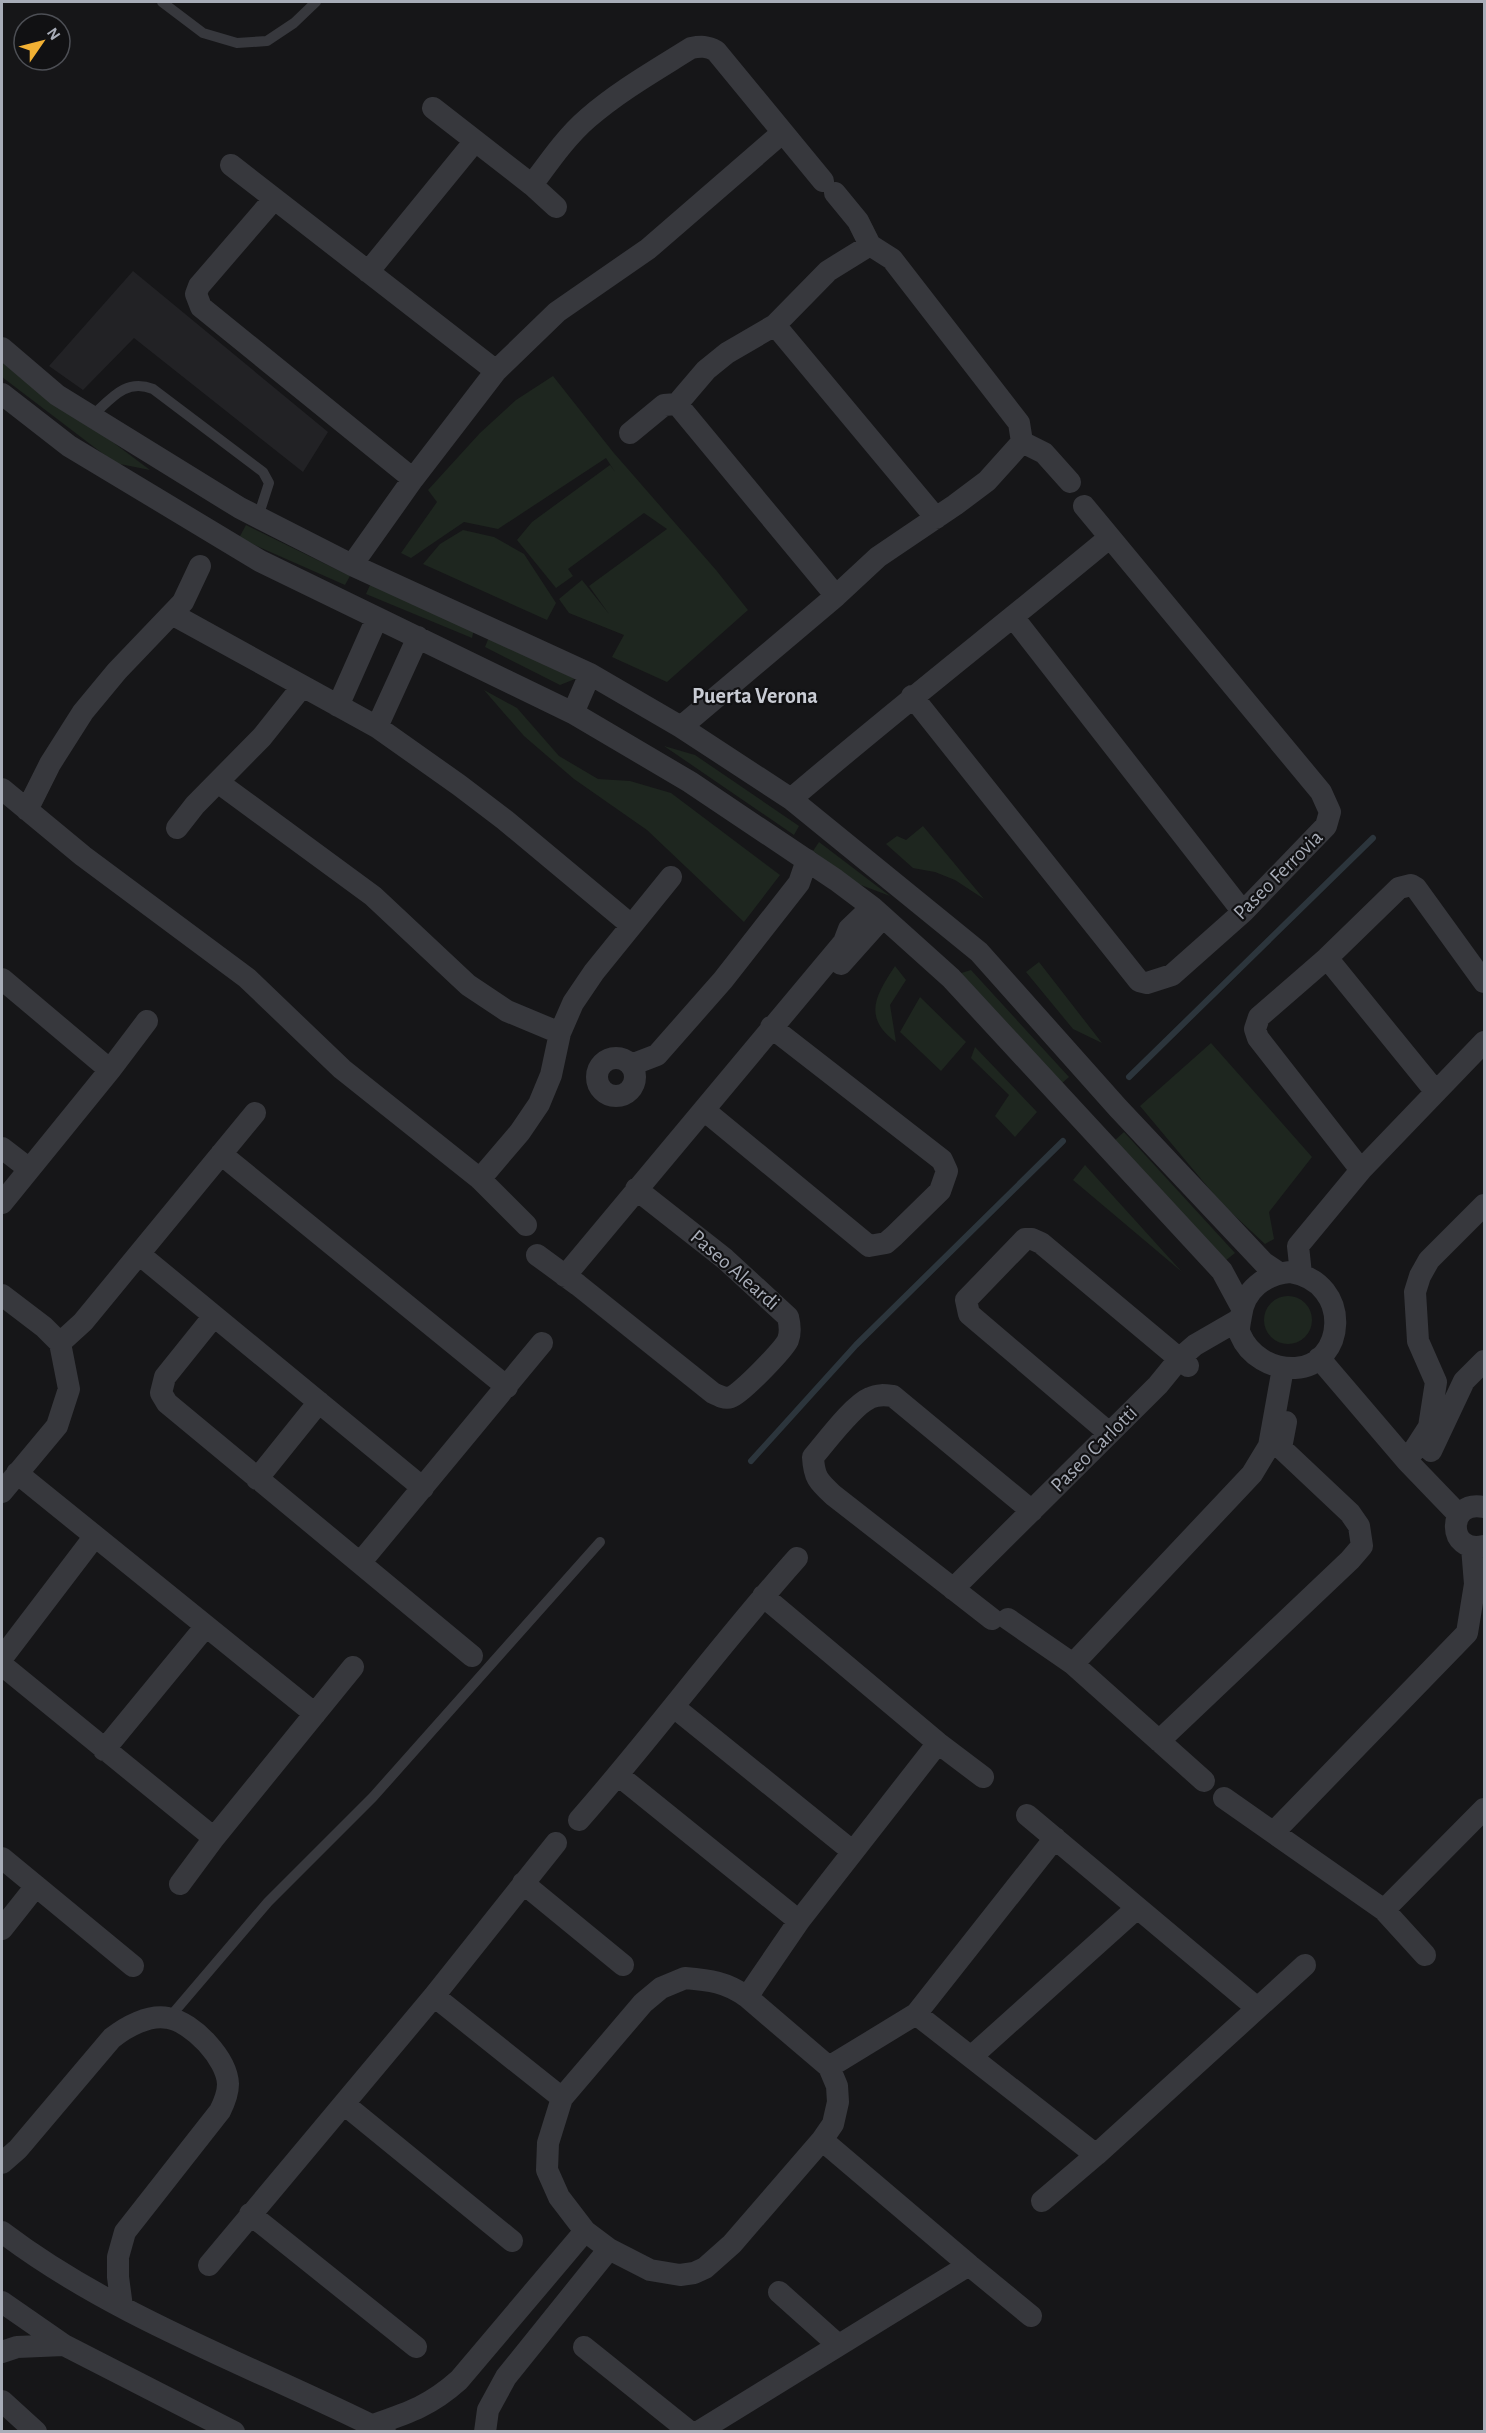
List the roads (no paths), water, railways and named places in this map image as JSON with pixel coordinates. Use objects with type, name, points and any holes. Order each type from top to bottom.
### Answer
[{"type":"street","points":[[532,185],[568,138],[610,101],[691,48],[708,47],[716,51],[782,133],[858,221],[870,245],[892,259],[1019,423],[1022,442]]},
{"type":"street","points":[[434,108],[532,185],[556,207]]},
{"type":"street","points":[[352,565],[413,478],[496,371],[557,312],[648,249],[782,133]]},
{"type":"street","points":[[368,272],[475,141]]},
{"type":"street","points":[[231,165],[496,371]]},
{"type":"street","points":[[274,199],[199,286],[196,294],[201,307],[413,478]]},
{"type":"street","points":[[630,433],[664,405],[677,404],[706,370],[727,353],[775,325],[828,272],[870,245]]},
{"type":"street","points":[[775,325],[936,518]]},
{"type":"street","points":[[2,348],[57,395],[249,513],[352,565],[590,674],[681,727],[791,800],[979,952],[1118,1108],[1264,1263],[1279,1273]]},
{"type":"street","points":[[2,394],[69,446],[260,561],[573,713],[690,782],[807,860],[877,912],[951,978],[1222,1271],[1240,1320],[1249,1349],[1261,1360],[1291,1368],[1319,1358],[1332,1341],[1336,1321],[1332,1301],[1320,1284],[1302,1274],[1279,1273],[1263,1280],[1249,1292],[1240,1320],[1195,1345],[1184,1362],[1041,1243],[1025,1239],[966,1300],[969,1314],[1109,1433]]},
{"type":"street","points":[[677,404],[836,596]]},
{"type":"street","points":[[1022,442],[1044,453],[1070,482]]},
{"type":"street","points":[[681,727],[836,596],[878,557],[987,480],[1022,442]]},
{"type":"street","name":"Paseo Ferrovia","points":[[912,696],[1139,981],[1147,983],[1172,975],[1243,912],[1326,826],[1330,812],[1321,792],[1084,506]]},
{"type":"street","points":[[225,541],[249,513]]},
{"type":"street","points":[[791,800],[912,696],[1109,538]]},
{"type":"street","points":[[27,810],[50,764],[83,712],[117,671],[183,602],[200,566]]},
{"type":"street","points":[[172,614],[301,688],[377,727],[496,813],[631,925]]},
{"type":"street","points":[[1013,617],[1243,912]]},
{"type":"street","points":[[338,706],[377,618]]},
{"type":"street","points":[[377,727],[418,637]]},
{"type":"street","points":[[573,713],[590,674]]},
{"type":"street","points":[[177,828],[195,805],[262,737],[301,688]]},
{"type":"street","points":[[219,783],[373,896],[468,985],[507,1011],[560,1033]]},
{"type":"street","points":[[2,789],[135,896],[247,978],[342,1069],[480,1179],[526,1225]]},
{"type":"street","points":[[631,1065],[657,1055],[723,980],[799,883],[807,860]]},
{"type":"street","points":[[480,1179],[520,1132],[539,1104],[551,1075],[560,1033],[573,1003],[594,972],[671,877]]},
{"type":"street","points":[[1361,1170],[1255,1034],[1259,1017],[1328,957],[1399,888],[1411,885],[1416,888],[1485,982]]},
{"type":"street","points":[[572,1280],[776,1031],[843,942],[849,929],[877,912]]},
{"type":"street","points":[[951,978],[979,952]]},
{"type":"street","points":[[1328,957],[1436,1092]]},
{"type":"street","points":[[2,979],[110,1070]]},
{"type":"street","points":[[2,1203],[147,1021]]},
{"type":"street","points":[[709,1115],[868,1246],[886,1243],[939,1191],[947,1171],[942,1160],[776,1031]]},
{"type":"street","points":[[1302,1274],[1298,1246],[1361,1170],[1485,1042]]},
{"type":"street","points":[[60,1343],[83,1322],[255,1113]]},
{"type":"street","points":[[2,1148],[28,1168]]},
{"type":"street","points":[[221,1154],[507,1387]]},
{"type":"street","name":"Paseo Aleardi","points":[[537,1255],[719,1396],[726,1398],[737,1394],[781,1350],[788,1339],[790,1327],[788,1317],[725,1259],[641,1193]]},
{"type":"street","points":[[1412,1467],[1429,1427],[1436,1382],[1418,1341],[1415,1292],[1420,1276],[1429,1260],[1485,1205]]},
{"type":"street","points":[[139,1254],[423,1488]]},
{"type":"street","points":[[2,1295],[44,1327],[60,1343],[69,1389],[57,1426],[2,1492]]},
{"type":"street","points":[[214,1316],[165,1377],[161,1393],[175,1411],[472,1656]]},
{"type":"street","points":[[360,1563],[543,1342]]},
{"type":"street","points":[[1319,1358],[1412,1467],[1459,1515]]},
{"type":"street","points":[[1412,1467],[1438,1438],[1464,1381],[1485,1361]]},
{"type":"street","name":"Paseo Carlotti","points":[[953,1588],[1184,1362]]},
{"type":"street","points":[[1073,1664],[1275,1447],[1291,1368]]},
{"type":"street","points":[[1436,1382],[1464,1381]]},
{"type":"street","points":[[1032,1511],[893,1396],[881,1394],[868,1398],[813,1456],[814,1472],[819,1482],[833,1495],[953,1588],[1073,1664],[1204,1781]]},
{"type":"street","points":[[257,1479],[319,1402]]},
{"type":"street","points":[[1159,1742],[1362,1546],[1359,1526],[1350,1513],[1275,1447]]},
{"type":"street","points":[[17,1473],[315,1714]]},
{"type":"street","points":[[1274,1832],[1476,1633],[1475,1584],[1478,1547],[1461,1540],[1457,1535],[1456,1522],[1459,1515],[1470,1507],[1485,1507]]},
{"type":"street","points":[[2,1659],[95,1536]]},
{"type":"street","points":[[579,1820],[763,1596],[797,1558]]},
{"type":"street","points":[[763,1596],[938,1743],[983,1777]]},
{"type":"street","points":[[104,1750],[206,1626]]},
{"type":"street","points":[[2,1665],[214,1838]]},
{"type":"street","points":[[180,1884],[214,1838],[353,1667]]},
{"type":"street","points":[[674,1707],[852,1851]]},
{"type":"street","points":[[747,1997],[799,1921],[938,1743]]},
{"type":"street","points":[[618,1775],[799,1921]]},
{"type":"street","points":[[1224,1798],[1384,1910],[1425,1955]]},
{"type":"street","points":[[1384,1910],[1485,1809]]},
{"type":"street","points":[[1027,1815],[1257,2008]]},
{"type":"street","points":[[829,2067],[916,2014],[1055,1838]]},
{"type":"street","points":[[209,2265],[434,1996],[556,1843]]},
{"type":"street","points":[[2,1858],[133,1966]]},
{"type":"street","points":[[523,1883],[623,1965]]},
{"type":"street","points":[[2,1929],[36,1886]]},
{"type":"street","points":[[971,2057],[1137,1908]]},
{"type":"street","points":[[1042,2201],[1096,2155],[1305,1965]]},
{"type":"street","points":[[685,1978],[715,1981],[732,1986],[829,2067],[837,2086],[838,2102],[833,2124],[822,2140],[732,2244],[705,2268],[694,2273],[680,2275],[650,2270],[609,2249],[585,2231],[559,2197],[548,2170],[548,2143],[562,2098],[643,2003],[661,1988],[685,1978]]},
{"type":"street","points":[[434,1996],[562,2098]]},
{"type":"street","points":[[916,2014],[1096,2155]]},
{"type":"street","points":[[2,2163],[18,2149],[112,2038],[122,2030],[141,2022],[169,2018],[195,2030],[219,2057],[228,2084],[226,2098],[220,2111],[125,2232],[118,2257],[122,2307]]},
{"type":"street","points":[[344,2104],[512,2241]]},
{"type":"street","points":[[822,2140],[1031,2316]]},
{"type":"street","points":[[250,2214],[416,2347]]},
{"type":"street","points":[[2,2232],[24,2249],[122,2307],[379,2428],[440,2398],[459,2380],[585,2231]]},
{"type":"street","points":[[484,2432],[488,2410],[506,2377],[609,2249]]},
{"type":"street","points":[[698,2432],[837,2344],[969,2265]]},
{"type":"street","points":[[779,2292],[837,2344]]},
{"type":"street","points":[[2,2302],[64,2345],[234,2432]]},
{"type":"street","points":[[2,2352],[17,2347],[64,2345]]},
{"type":"street","points":[[584,2348],[690,2432]]},
{"type":"street","points":[[2,2401],[36,2432]]},
{"type":"lane","points":[[162,2],[203,33],[237,43],[267,41],[294,23],[316,2]]},
{"type":"lane","points":[[91,417],[131,385],[140,384],[153,389],[263,472],[269,483],[249,513]]},
{"type":"lane","points":[[169,2018],[268,1902],[374,1797],[600,1542]]},
{"type":"waterway","points":[[1129,1077],[1373,838]]},
{"type":"waterway","points":[[751,1461],[856,1345],[1063,1141]]},
{"type":"district","name":"Puerta Verona","points":[[755,696]]}]
